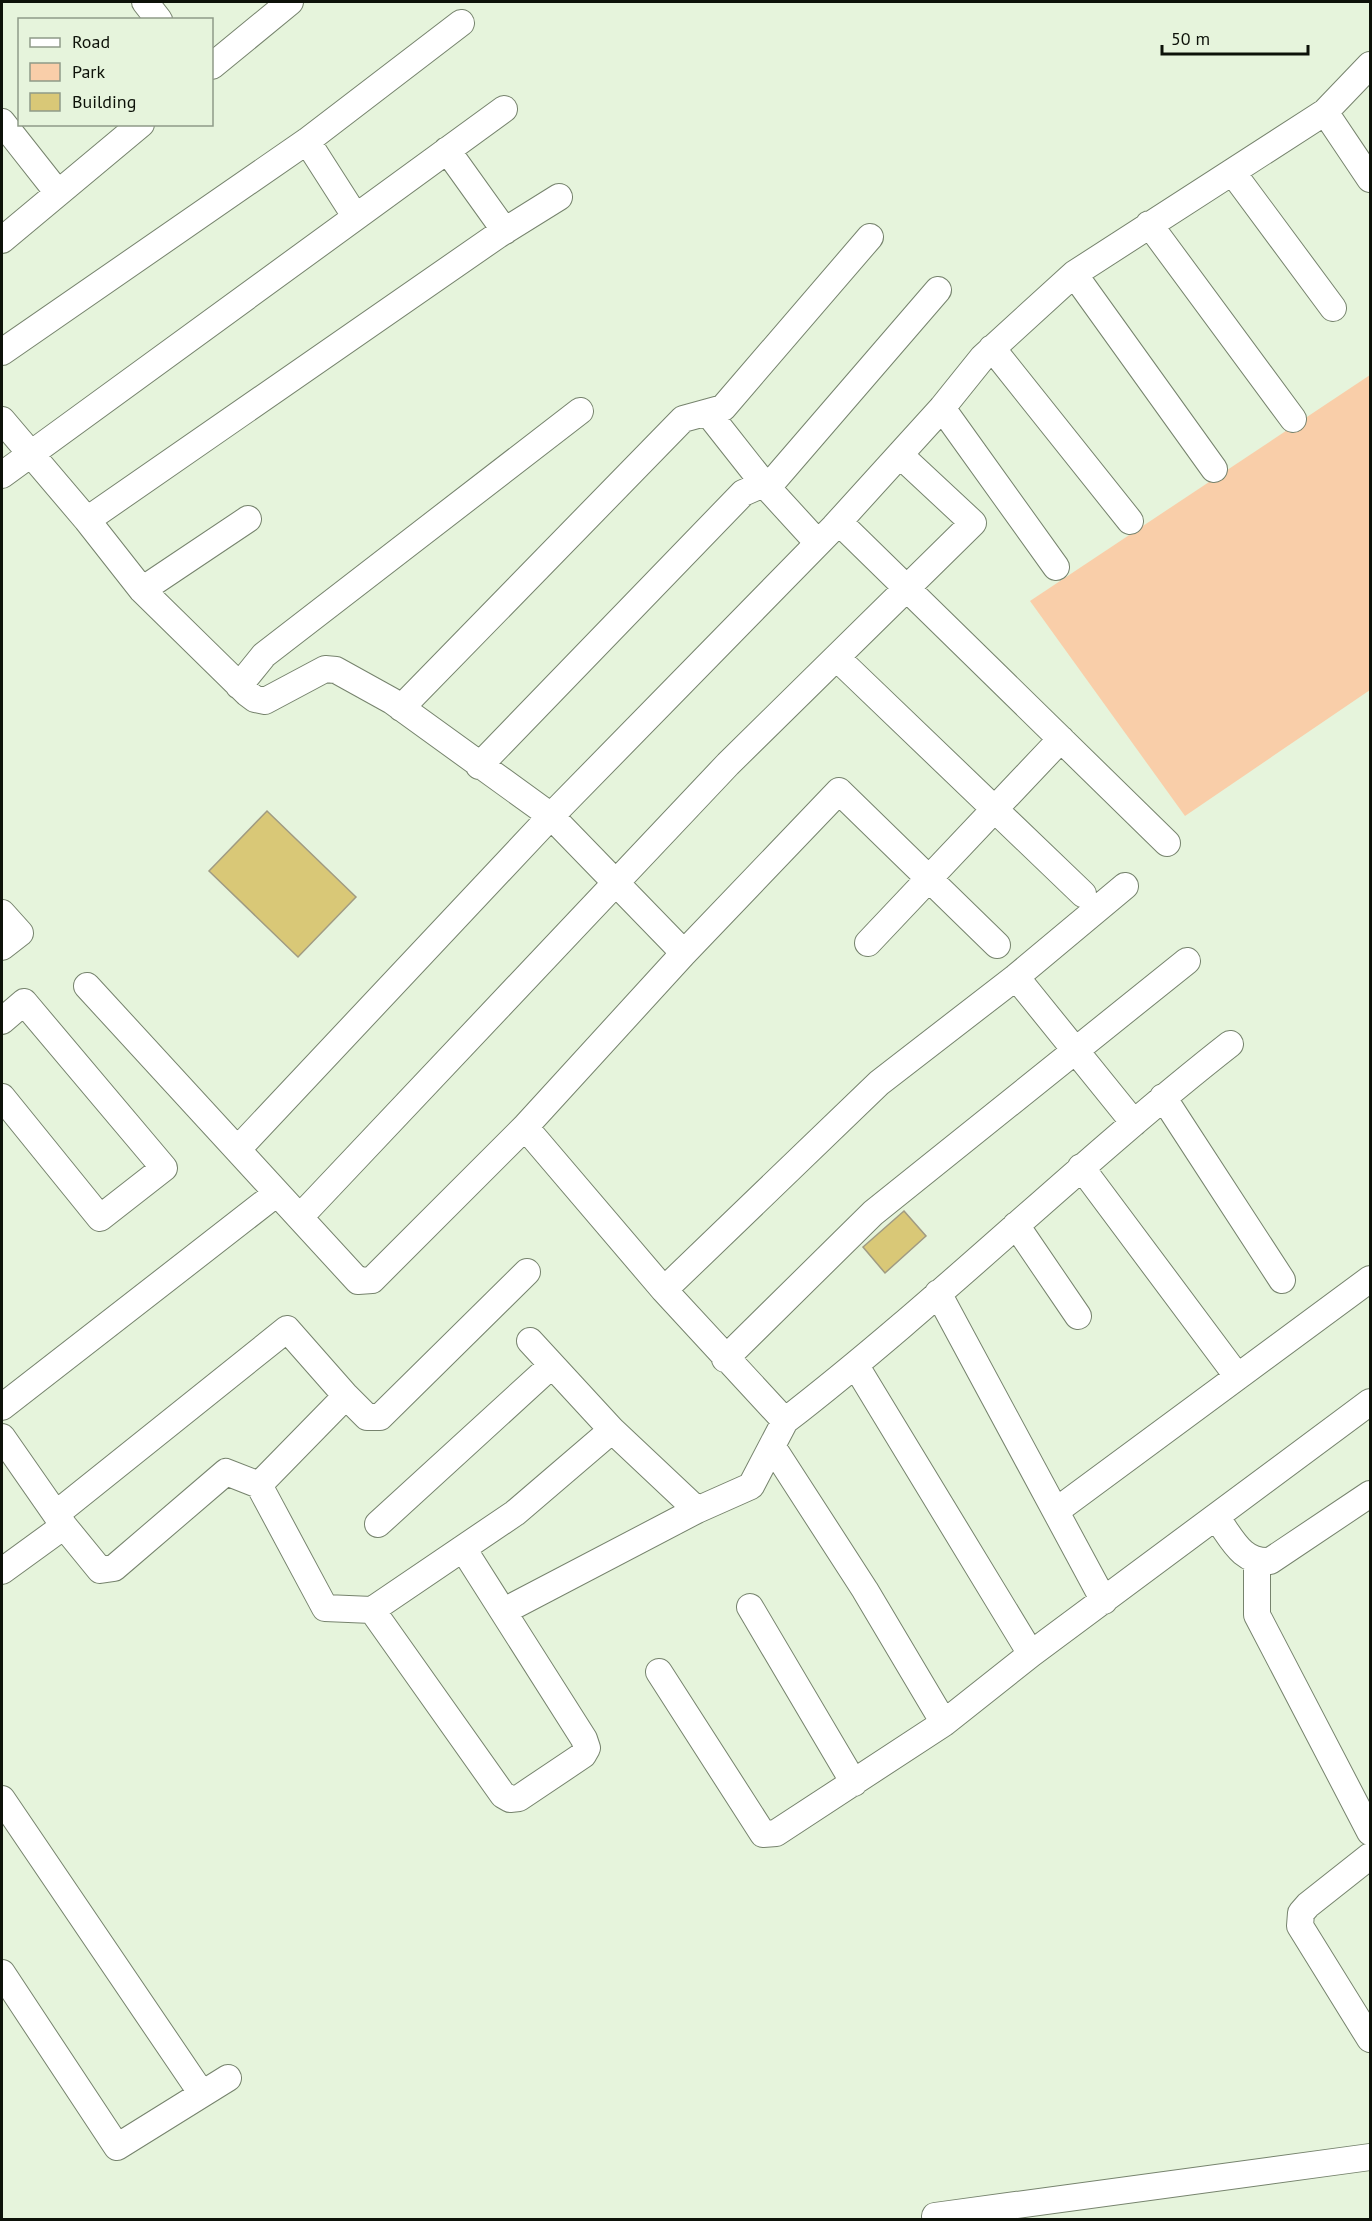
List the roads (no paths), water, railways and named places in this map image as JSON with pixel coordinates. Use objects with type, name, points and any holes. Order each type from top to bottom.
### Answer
[{"type":"street","points":[[145,2],[157,18]]},
{"type":"street","points":[[213,65],[284,3]]},
{"type":"street","points":[[2,352],[307,141],[461,23]]},
{"type":"street","points":[[238,1149],[551,816],[839,522],[942,408],[992,348],[1074,274],[1325,112],[1371,64]]},
{"type":"street","points":[[2,475],[504,109]]},
{"type":"street","points":[[1325,112],[1371,179]]},
{"type":"street","points":[[2,122],[58,193]]},
{"type":"street","points":[[2,240],[134,127]]},
{"type":"street","points":[[307,141],[355,216]]},
{"type":"street","points":[[447,150],[505,231]]},
{"type":"street","points":[[1233,173],[1333,308]]},
{"type":"street","points":[[87,520],[505,231],[559,197]]},
{"type":"street","points":[[1149,224],[1293,419]]},
{"type":"street","points":[[401,708],[683,419],[723,408],[870,237]]},
{"type":"street","points":[[1074,274],[1214,469]]},
{"type":"street","points":[[479,766],[742,493],[775,479],[938,290]]},
{"type":"street","points":[[992,348],[1130,521]]},
{"type":"street","points":[[942,408],[1056,567]]},
{"type":"street","points":[[239,686],[264,655],[580,411]]},
{"type":"street","points":[[708,413],[764,484],[818,543]]},
{"type":"street","points":[[2,420],[32,453],[142,590],[255,699],[265,701],[325,669],[336,670],[401,708],[551,816],[618,882],[684,953]]},
{"type":"street","points":[[300,1217],[728,764],[973,523],[900,455]]},
{"type":"street","points":[[142,590],[248,519]]},
{"type":"street","points":[[839,522],[1167,843]]},
{"type":"street","points":[[837,658],[1083,894]]},
{"type":"street","points":[[868,943],[1061,739]]},
{"type":"street","points":[[87,986],[358,1281],[372,1280],[525,1127],[684,953],[838,791],[997,945]]},
{"type":"street","points":[[664,1290],[879,1083],[1016,977],[1125,886]]},
{"type":"street","points":[[2,913],[20,933],[2,947]]},
{"type":"street","points":[[725,1359],[873,1213],[1187,961]]},
{"type":"street","points":[[1016,977],[1076,1048],[1134,1123]]},
{"type":"street","points":[[2,1021],[24,1002],[164,1168],[100,1218],[2,1097]]},
{"type":"street","points":[[504,1611],[697,1510],[751,1486],[785,1421],[856,1366],[1081,1167],[1230,1044]]},
{"type":"street","points":[[1163,1097],[1282,1280]]},
{"type":"street","points":[[525,1127],[725,1359],[785,1421]]},
{"type":"street","points":[[1081,1167],[1237,1376]]},
{"type":"street","points":[[2,1407],[277,1193]]},
{"type":"street","points":[[1016,1225],[1078,1316]]},
{"type":"street","points":[[2,1571],[287,1329],[367,1417],[381,1417],[527,1272]]},
{"type":"street","points":[[1056,1511],[1371,1279]]},
{"type":"street","points":[[938,1293],[1104,1601]]},
{"type":"street","points":[[530,1341],[612,1430],[697,1510]]},
{"type":"street","points":[[378,1524],[552,1365]]},
{"type":"street","points":[[856,1366],[1031,1654]]},
{"type":"street","points":[[259,1485],[346,1396]]},
{"type":"street","points":[[659,1672],[763,1834],[776,1833],[944,1723],[1031,1654],[1371,1402]]},
{"type":"street","points":[[2,1437],[60,1520],[100,1570],[114,1568],[226,1472],[259,1485],[326,1608],[372,1610],[464,1550],[514,1513],[612,1430]]},
{"type":"street","points":[[772,1446],[865,1590],[944,1723]]},
{"type":"street","points":[[1216,1517],[1246,1556],[1257,1562],[1270,1561],[1370,1494]]},
{"type":"street","points":[[372,1610],[503,1795],[510,1799],[519,1798],[583,1755],[587,1748],[584,1739],[464,1550]]},
{"type":"street","points":[[1257,1562],[1257,1615],[1371,1832]]},
{"type":"street","points":[[750,1607],[854,1783]]},
{"type":"street","points":[[2,1799],[202,2094]]},
{"type":"street","points":[[1371,1856],[1308,1905],[1301,1913],[1300,1926],[1371,2038]]},
{"type":"street","points":[[2,1973],[117,2147],[228,2078]]},
{"type":"street","points":[[935,2216],[1371,2157]]}]
